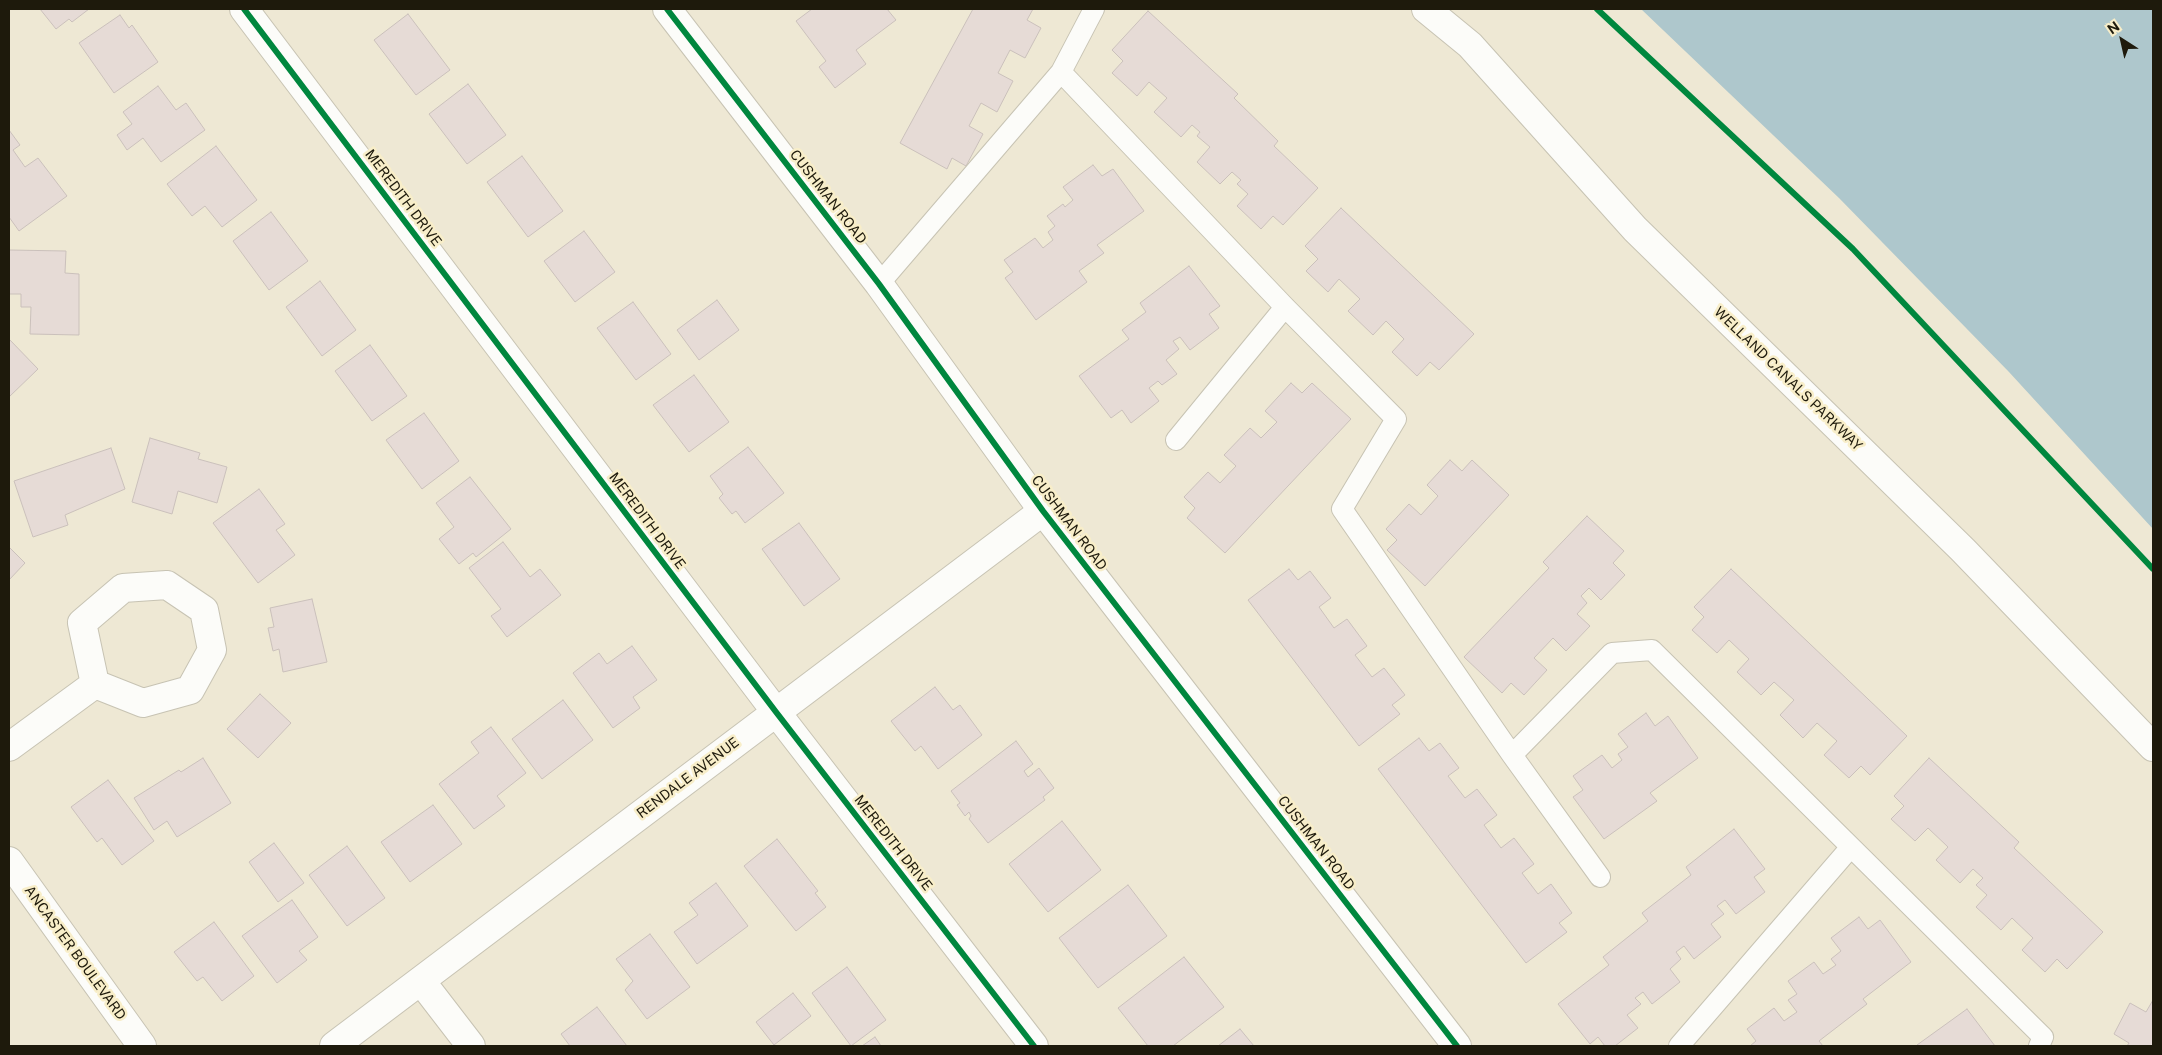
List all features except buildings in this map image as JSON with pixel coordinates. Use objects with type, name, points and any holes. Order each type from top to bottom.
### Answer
[{"type":"street","name":"MEREDITH DRIVE","points":[[244,9],[776,712],[1034,1046]]},
{"type":"street","name":"CUSHMAN ROAD","points":[[667,9],[879,284],[1043,511],[1457,1046]]},
{"type":"street","name":"WELLAND CANALS PARKWAY","points":[[1426,9],[1470,45],[1635,229],[1963,550],[2153,747]]},
{"type":"street","name":"RENDALE AVENUE","points":[[334,1046],[1043,511]]},
{"type":"street","points":[[167,585],[204,610],[212,650],[190,690],[143,704],[95,684],[82,623],[123,588],[167,585]]},
{"type":"street","points":[[9,746],[95,684]]},
{"type":"street","name":"ANCASTER BOULEVARD","points":[[9,861],[142,1046]]},
{"type":"street","points":[[421,981],[471,1046]]},
{"type":"lane","points":[[879,284],[1062,72],[1094,9]]},
{"type":"lane","points":[[1062,72],[1285,307],[1396,419],[1342,509],[1512,755],[1600,877]]},
{"type":"lane","points":[[1176,440],[1285,307]]},
{"type":"lane","points":[[1512,755],[1612,653],[1652,650],[2043,1037],[2038,1046]]},
{"type":"lane","points":[[1679,1046],[1850,848]]},
{"type":"water","points":[[1641,9],[2153,9],[2153,529],[2009,372],[1839,198]]},
{"type":"cycle path","points":[[244,9],[776,712],[1034,1046]]},
{"type":"cycle path","points":[[667,9],[879,284],[1043,511],[1457,1046]]},
{"type":"cycle path","points":[[1597,9],[1853,249],[2153,569]]}]
